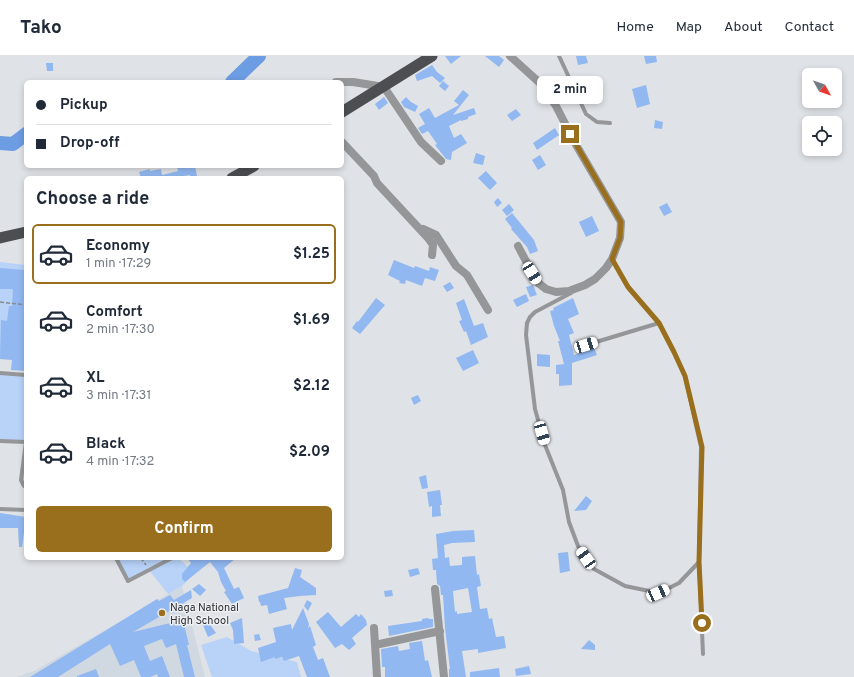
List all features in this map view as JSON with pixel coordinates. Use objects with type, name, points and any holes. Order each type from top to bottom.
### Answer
[{"type":"highway","points":[[344,111],[432,56]]},
{"type":"highway","points":[[236,176],[250,168]]},
{"type":"highway","points":[[0,238],[24,232]]},
{"type":"street","points":[[510,56],[541,84],[556,106],[575,143],[621,222],[620,238],[612,259],[606,268],[595,279],[585,285],[569,291],[556,292],[546,289],[537,282],[518,246]]},
{"type":"street","points":[[344,82],[384,87],[421,142],[441,161]]},
{"type":"street","points":[[344,144],[374,176],[377,183],[428,238],[433,245],[432,255]]},
{"type":"street","points":[[417,226],[436,235],[456,266],[467,275],[488,310]]},
{"type":"street","points":[[435,589],[444,677]]},
{"type":"street","points":[[374,628],[377,677]]},
{"type":"street","points":[[375,645],[440,631]]},
{"type":"lane","points":[[559,56],[586,114],[597,122],[610,123]]},
{"type":"lane","points":[[612,259],[628,287],[659,323],[674,352],[685,376],[702,447],[699,562],[703,654]]},
{"type":"lane","points":[[585,285],[535,312],[527,323],[526,335],[535,409],[545,446],[562,490],[569,522],[578,546],[594,570],[624,586],[658,593],[679,583],[699,562]]},
{"type":"lane","points":[[586,345],[659,323]]},
{"type":"lane","points":[[0,373],[24,375]]},
{"type":"lane","points":[[0,441],[24,442]]},
{"type":"lane","points":[[24,457],[21,480],[24,486]]},
{"type":"lane","points":[[0,509],[24,510]]},
{"type":"lane","points":[[117,560],[128,581],[168,560]]},
{"type":"path","points":[[0,302],[24,305]]},
{"type":"path","points":[[142,560],[149,570]]},
{"type":"shaded area","points":[[0,262],[24,265],[24,359],[0,357]]},
{"type":"shaded area","points":[[0,373],[24,375],[24,442],[0,441]]},
{"type":"shaded area","points":[[24,452],[24,484],[21,480]]},
{"type":"shaded area","points":[[117,560],[180,560],[195,573],[182,586],[168,594],[149,570],[128,580]]},
{"type":"shaded area","name":"Naga National High School","points":[[182,586],[205,677],[16,677],[34,671]]},
{"type":"shaded area","points":[[227,637],[251,651],[297,662],[301,677],[212,677],[201,645]]},
{"type":"building","points":[[445,56],[461,56],[451,64]]},
{"type":"building","points":[[485,56],[499,56],[504,60],[499,67]]},
{"type":"building","points":[[576,56],[586,56],[588,63],[578,65]]},
{"type":"building","points":[[644,56],[656,56],[657,62],[646,64]]},
{"type":"building","points":[[46,63],[53,63],[53,71],[47,71]]},
{"type":"building","points":[[432,65],[437,72],[445,78],[440,83],[432,76],[417,81],[415,75]]},
{"type":"building","points":[[443,81],[449,86],[445,91],[439,86]]},
{"type":"building","points":[[646,85],[650,104],[637,108],[632,89]]},
{"type":"building","points":[[463,90],[469,95],[453,115],[474,108],[476,114],[468,117],[468,119],[461,120],[449,126],[454,138],[461,134],[467,143],[452,152],[451,160],[446,159],[435,145],[437,144],[428,131],[422,134],[418,128],[425,124],[419,114],[429,108],[435,118],[459,105],[454,101]]},
{"type":"building","points":[[384,97],[388,103],[379,110],[375,104]]},
{"type":"building","points":[[406,97],[418,106],[415,112],[404,107],[401,102]]},
{"type":"building","points":[[516,109],[521,115],[512,121],[507,115]]},
{"type":"building","points":[[655,120],[663,122],[662,129],[654,128]]},
{"type":"building","points":[[555,128],[559,135],[537,150],[533,143]]},
{"type":"building","points":[[476,153],[485,156],[483,165],[473,163]]},
{"type":"building","points":[[540,155],[546,165],[538,170],[532,160]]},
{"type":"building","points":[[177,168],[195,168],[197,176],[140,176],[139,172],[150,169],[150,171],[161,169],[162,175],[178,171]]},
{"type":"building","points":[[486,171],[497,183],[490,190],[478,178]]},
{"type":"building","points":[[498,198],[502,203],[497,207],[494,202]]},
{"type":"building","points":[[667,203],[672,212],[664,216],[659,207]]},
{"type":"building","points":[[509,204],[514,210],[507,216],[502,210]]},
{"type":"building","points":[[512,213],[534,240],[538,251],[530,254],[527,247],[511,229],[512,228],[505,219]]},
{"type":"building","points":[[592,216],[599,231],[586,237],[579,222]]},
{"type":"building","points":[[394,260],[414,268],[415,266],[429,271],[430,267],[439,270],[435,281],[425,278],[422,286],[406,280],[405,284],[399,283],[400,281],[388,275]]},
{"type":"building","points":[[0,268],[24,270],[24,371],[11,370],[12,360],[0,359],[1,320],[7,321],[9,306],[12,306],[13,290],[0,289]]},
{"type":"building","points":[[450,282],[454,288],[447,292],[443,286]]},
{"type":"building","points":[[533,285],[537,295],[530,297],[526,287]]},
{"type":"building","points":[[526,294],[529,301],[517,307],[513,300]]},
{"type":"building","points":[[376,298],[385,305],[360,334],[352,328]]},
{"type":"building","points":[[573,298],[579,314],[568,319],[574,333],[569,335],[574,355],[594,348],[597,355],[572,363],[572,385],[559,386],[559,374],[556,374],[556,365],[564,364],[558,341],[560,341],[550,311]]},
{"type":"building","points":[[464,299],[474,326],[483,323],[488,337],[471,345],[466,331],[464,332],[459,321],[462,320],[456,303]]},
{"type":"building","points":[[473,350],[479,363],[463,371],[456,358]]},
{"type":"building","points":[[537,354],[550,355],[550,367],[537,366]]},
{"type":"building","points":[[418,395],[421,401],[414,405],[411,398]]},
{"type":"building","points":[[426,475],[428,488],[422,489],[419,477]]},
{"type":"building","points":[[440,490],[442,505],[440,505],[441,516],[432,517],[432,506],[429,507],[427,492]]},
{"type":"building","points":[[586,496],[592,501],[586,510],[574,511]]},
{"type":"building","points":[[0,513],[24,517],[22,547],[19,547],[18,528],[0,528]]},
{"type":"building","points":[[474,530],[475,542],[452,543],[444,545],[445,558],[449,557],[450,566],[462,565],[462,557],[475,556],[477,575],[479,574],[481,586],[477,587],[480,609],[487,608],[489,619],[492,618],[496,637],[504,636],[506,648],[478,653],[478,649],[462,651],[466,677],[449,677],[450,669],[443,595],[441,595],[440,586],[437,584],[436,570],[433,570],[432,559],[438,558],[436,534],[453,531]],"holes":[[[468,588],[472,612],[457,614],[457,611],[455,612],[453,591]]]},
{"type":"building","points":[[568,552],[570,571],[560,573],[558,553]]},
{"type":"building","points":[[189,560],[234,560],[224,568],[234,589],[239,587],[244,598],[232,604],[224,592],[226,591],[218,572],[210,562],[185,582],[182,579],[182,574],[191,563]]},
{"type":"building","points":[[295,568],[302,570],[300,577],[316,588],[316,595],[284,598],[287,609],[269,614],[267,605],[261,606],[258,596],[288,588]]},
{"type":"building","points":[[418,568],[420,574],[410,577],[408,570]]},
{"type":"building","points":[[199,584],[206,590],[200,596],[192,589]]},
{"type":"building","points":[[191,590],[192,598],[133,632],[183,620],[189,645],[187,645],[195,677],[184,677],[176,644],[166,648],[162,639],[144,646],[150,661],[162,656],[170,677],[158,677],[157,674],[150,677],[141,677],[134,660],[120,666],[110,644],[58,677],[30,677],[157,599],[159,601],[170,595],[174,600]]},
{"type":"building","points":[[392,590],[393,596],[385,597],[384,591]]},
{"type":"building","points":[[307,600],[312,603],[308,611],[304,606]]},
{"type":"building","points":[[303,608],[309,624],[308,628],[310,626],[316,645],[313,647],[318,660],[323,658],[330,677],[307,677],[299,656],[284,661],[282,657],[275,659],[275,657],[261,662],[258,648],[276,642],[273,628],[291,624],[292,630]]},
{"type":"building","points":[[328,612],[341,627],[356,614],[359,617],[361,614],[366,620],[367,625],[352,638],[356,644],[349,650],[342,644],[335,648],[316,622]]},
{"type":"building","points":[[242,618],[244,643],[234,644],[233,630],[230,623]]},
{"type":"building","points":[[422,619],[433,619],[433,627],[389,636],[388,626],[422,621]]},
{"type":"building","points":[[209,623],[216,633],[208,637],[203,625]]},
{"type":"building","points":[[259,634],[261,640],[255,641],[254,635]]},
{"type":"building","points":[[589,640],[595,645],[595,650],[581,649]]},
{"type":"building","points":[[422,641],[425,661],[428,660],[432,677],[385,677],[385,667],[382,667],[381,649],[398,646],[399,651],[410,649],[409,643]]},
{"type":"building","points":[[529,666],[531,674],[516,676],[515,669]]},
{"type":"building","points":[[499,668],[500,677],[470,677],[470,672]]},
{"type":"building","points":[[96,669],[99,677],[77,677],[77,676]]},
{"type":"waterway","points":[[234,80],[259,56]]},
{"type":"waterway","points":[[0,143],[13,144],[24,136]]},
{"type":"place","name":"Naga National High School","points":[[162,613]]},
{"type":"route","points":[[570,134],[621,222],[620,238],[612,259],[628,287],[659,323],[685,376],[702,447],[699,562],[702,623]]}]
